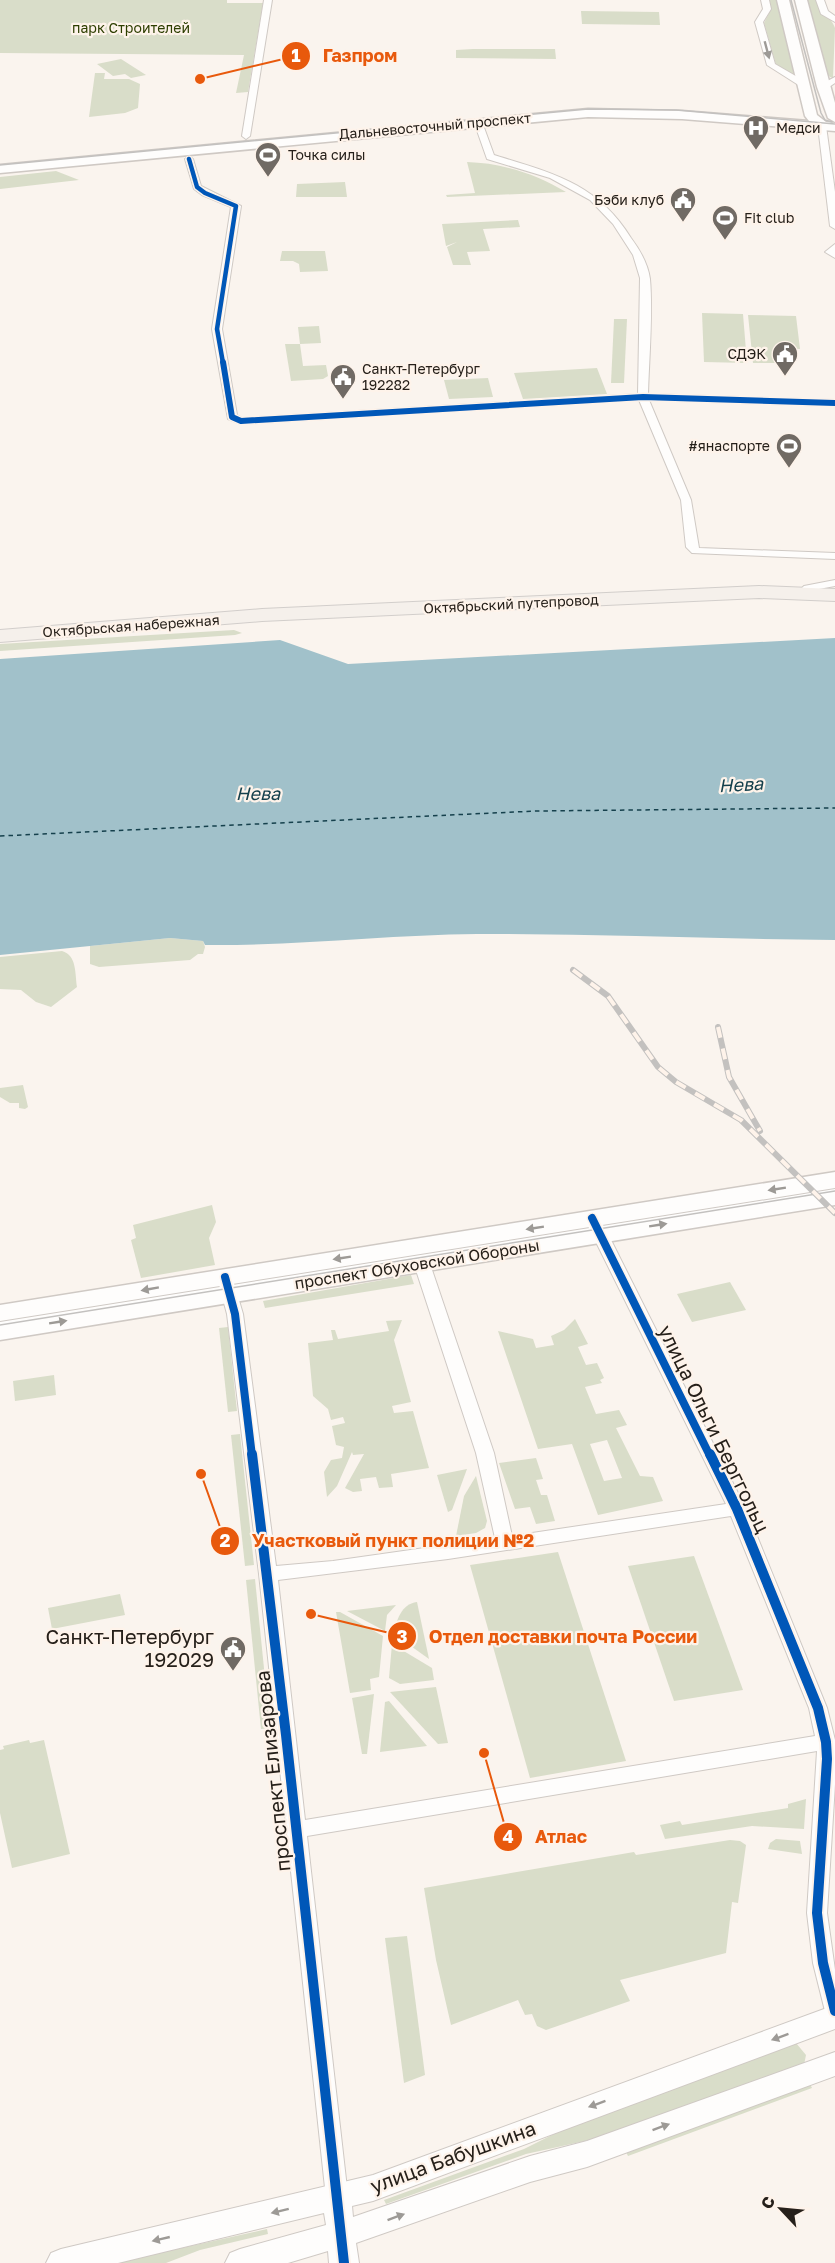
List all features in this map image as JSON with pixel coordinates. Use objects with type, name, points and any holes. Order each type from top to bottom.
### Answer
[{"type":"main road","points":[[783,0],[811,116],[832,123]]},
{"type":"main road","points":[[801,0],[832,123]]},
{"type":"main road","name":"Дальневосточный проспект","points":[[0,160],[552,106],[677,105],[811,116]]},
{"type":"main road","name":"Дальневосточный проспект","points":[[0,169],[566,114],[644,113],[832,123]]},
{"type":"main road","points":[[758,589],[835,589]]},
{"type":"main road","points":[[758,589],[835,595]]},
{"type":"main road","name":"Октябрьский путепровод","points":[[261,611],[758,589]]},
{"type":"main road","name":"Октябрьская набережная","points":[[0,627],[261,611]]},
{"type":"main road","name":"Октябрьская набережная","points":[[0,636],[261,611]]},
{"type":"main road","name":"проспект Обуховской Обороны","points":[[0,1313],[422,1264],[835,1180]]},
{"type":"main road","name":"проспект Обуховской Обороны","points":[[0,1331],[227,1286],[596,1227],[835,1197]]},
{"type":"street","points":[[246,136],[268,0]]},
{"type":"street","points":[[765,0],[767,9],[759,22],[771,65],[803,84]]},
{"type":"street","points":[[820,0],[824,12],[835,20]]},
{"type":"street","points":[[823,87],[835,79]]},
{"type":"street","points":[[478,122],[490,158],[530,167],[566,182],[603,208],[628,236],[638,255],[645,278],[643,397],[686,500],[692,547],[696,551],[705,552],[835,556]]},
{"type":"street","points":[[832,123],[835,161]]},
{"type":"street","points":[[832,123],[835,226]]},
{"type":"street","points":[[202,149],[192,153],[189,159],[197,187],[205,193],[236,206],[220,296],[217,329],[232,417],[241,421],[643,397],[835,403]]},
{"type":"street","points":[[169,153],[189,159]]},
{"type":"street","points":[[835,247],[830,252],[835,255]]},
{"type":"street","points":[[808,588],[835,583]]},
{"type":"street","name":"улица Ольги Берггольц","points":[[596,1227],[737,1509],[818,1707],[826,1742],[817,1912],[823,1963],[835,2011]]},
{"type":"street","points":[[422,1264],[485,1453],[505,1543]]},
{"type":"street","name":"проспект Елизарова","points":[[227,1286],[234,1314],[268,1574],[344,2263]]},
{"type":"street","points":[[268,1574],[333,1568],[737,1509]]},
{"type":"street","points":[[296,1830],[826,1742]]},
{"type":"street","name":"улица Бабушкина","points":[[61,2263],[373,2188],[835,2017]]},
{"type":"street","name":"улица Бабушкина","points":[[240,2263],[340,2235],[530,2169],[587,2154],[835,2064]]},
{"type":"green space","name":"парк Строителей","points":[[0,0],[227,0],[227,3],[263,3],[248,92],[236,93],[244,55],[0,53]]},
{"type":"green space","points":[[769,0],[779,0],[796,77],[776,65],[764,23],[771,9]]},
{"type":"green space","points":[[804,0],[816,0],[835,28],[833,78],[823,69]]},
{"type":"green space","points":[[581,11],[659,12],[660,25],[582,24]]},
{"type":"green space","points":[[555,49],[556,59],[456,58],[456,50]]},
{"type":"green space","points":[[121,59],[146,75],[131,78],[125,74],[113,76],[97,64]]},
{"type":"green space","points":[[95,73],[105,73],[104,79],[129,79],[140,84],[138,108],[125,113],[89,117]]},
{"type":"green space","points":[[467,162],[519,171],[566,192],[447,197],[446,195],[475,193]]},
{"type":"green space","points":[[56,171],[79,180],[0,189],[0,177]]},
{"type":"green space","points":[[345,182],[347,197],[296,197],[297,184]]},
{"type":"green space","points":[[518,220],[520,227],[483,229],[490,251],[467,252],[471,265],[453,265],[447,247],[457,242],[446,246],[442,224]]},
{"type":"green space","points":[[282,251],[325,251],[328,271],[300,272],[299,264],[293,261],[280,261]]},
{"type":"green space","points":[[702,313],[743,314],[747,363],[704,362]]},
{"type":"green space","points":[[748,315],[796,316],[800,349],[777,348],[778,363],[753,363]]},
{"type":"green space","points":[[614,319],[627,319],[624,383],[611,383]]},
{"type":"green space","points":[[319,326],[321,343],[300,344],[298,327]]},
{"type":"green space","points":[[285,344],[300,344],[303,366],[326,365],[328,376],[323,379],[291,381]]},
{"type":"green space","points":[[597,368],[607,394],[523,399],[514,373]]},
{"type":"green space","points":[[488,378],[493,397],[449,399],[444,380]]},
{"type":"green space","points":[[234,630],[242,633],[0,651],[0,644]]},
{"type":"green space","points":[[170,938],[203,941],[205,947],[203,954],[198,954],[190,960],[99,967],[90,964],[90,946]]},
{"type":"green space","points":[[62,951],[67,953],[73,961],[77,987],[51,1007],[36,1002],[21,990],[0,989],[0,957]]},
{"type":"green space","points":[[23,1085],[28,1107],[25,1109],[19,1108],[19,1103],[10,1103],[0,1097],[0,1088]]},
{"type":"green space","points":[[212,1205],[216,1222],[209,1238],[215,1265],[141,1278],[131,1240],[136,1238],[133,1225]]},
{"type":"green space","points":[[411,1275],[414,1284],[265,1308],[263,1301]]},
{"type":"green space","points":[[730,1282],[746,1310],[692,1322],[677,1294]]},
{"type":"green space","points":[[575,1319],[588,1344],[578,1347],[586,1365],[597,1363],[604,1378],[600,1380],[602,1383],[585,1387],[596,1414],[619,1410],[627,1425],[616,1428],[640,1476],[653,1477],[663,1501],[598,1515],[572,1444],[538,1449],[498,1331],[533,1339],[536,1348],[554,1345],[551,1336],[564,1330]],"holes":[[[607,1440],[622,1478],[604,1481],[590,1444]]]},
{"type":"green space","points":[[402,1320],[394,1340],[411,1402],[392,1406],[394,1413],[413,1411],[429,1468],[391,1474],[393,1487],[379,1488],[376,1477],[360,1479],[362,1491],[353,1492],[345,1488],[364,1454],[353,1455],[352,1452],[337,1486],[327,1497],[324,1472],[331,1460],[342,1458],[344,1447],[336,1445],[332,1426],[345,1423],[343,1417],[331,1420],[328,1409],[313,1396],[308,1343],[333,1340],[331,1330],[335,1330],[338,1339],[389,1331],[386,1321]]},
{"type":"green space","points":[[228,1327],[237,1411],[228,1412],[219,1328]]},
{"type":"green space","points":[[54,1375],[56,1395],[15,1401],[13,1381]]},
{"type":"green space","points":[[240,1434],[254,1565],[245,1566],[231,1435]]},
{"type":"green space","points":[[536,1458],[543,1479],[536,1480],[541,1495],[547,1495],[555,1521],[536,1524],[530,1507],[515,1509],[499,1463]]},
{"type":"green space","points":[[467,1469],[452,1510],[448,1512],[437,1475]]},
{"type":"green space","points":[[476,1476],[487,1521],[485,1528],[476,1533],[456,1536],[464,1496]]},
{"type":"green space","points":[[558,1552],[626,1761],[530,1778],[470,1565]]},
{"type":"green space","points":[[694,1556],[743,1690],[674,1701],[628,1566]]},
{"type":"green space","points":[[255,1579],[270,1728],[261,1729],[246,1580]]},
{"type":"green space","points":[[120,1594],[125,1615],[52,1629],[48,1608]]},
{"type":"green space","points":[[417,1602],[429,1659],[394,1634],[403,1610]]},
{"type":"green space","points":[[396,1605],[387,1615],[385,1631],[347,1611]]},
{"type":"green space","points":[[336,1612],[340,1612],[383,1636],[379,1677],[370,1679],[371,1690],[350,1693]]},
{"type":"green space","points":[[392,1644],[432,1668],[434,1680],[400,1684],[389,1678]]},
{"type":"green space","points":[[436,1687],[448,1743],[438,1744],[390,1692]]},
{"type":"green space","points":[[374,1694],[367,1754],[362,1754],[352,1698]]},
{"type":"green space","points":[[389,1701],[427,1746],[380,1752],[385,1702]]},
{"type":"green space","points":[[29,1740],[30,1743],[44,1740],[70,1854],[12,1868],[0,1813],[0,1750],[4,1749],[3,1746]]},
{"type":"green space","points":[[806,1799],[804,1829],[752,1826],[665,1839],[660,1825],[680,1821],[682,1825],[788,1808],[788,1804]]},
{"type":"green space","points":[[776,1839],[800,1841],[802,1854],[768,1849],[770,1843]]},
{"type":"green space","points":[[730,1840],[740,1841],[746,1845],[738,1903],[732,1902],[726,1953],[620,1980],[630,2001],[546,2030],[537,2026],[532,2014],[525,2015],[518,2000],[451,2025],[436,1960],[424,1888],[634,1852],[636,1855]]},
{"type":"green space","points":[[407,1936],[425,2075],[404,2083],[385,1938]]},
{"type":"green space","points":[[796,2043],[806,2055],[804,2065],[603,2137],[526,2154],[386,2204],[384,2200],[524,2149],[596,2113]]},
{"type":"green space","points":[[809,2082],[812,2088],[628,2156],[625,2150]]},
{"type":"green space","points":[[267,2229],[268,2234],[200,2250],[166,2263],[114,2263]]},
{"type":"water","name":"Нева","points":[[835,638],[835,940],[477,934],[205,945],[203,941],[170,938],[0,955],[0,659],[280,640],[348,664]]},
{"type":"ferry route","points":[[0,836],[536,811],[835,808]]},
{"type":"tram line","points":[[791,0],[821,113],[825,120],[832,122]]},
{"type":"tram line","points":[[0,165],[588,109],[676,110],[835,124]]},
{"type":"tram line","points":[[0,1325],[835,1191]]},
{"type":"railway","points":[[573,970],[608,996],[658,1067],[676,1082],[741,1120],[835,1213]]},
{"type":"railway","points":[[718,1027],[729,1077],[760,1131]]},
{"type":"cycle path","points":[[189,159],[197,187],[205,193],[236,206],[217,329],[232,417],[241,421],[643,397],[835,403]]},
{"type":"cycle path","points":[[592,1218],[737,1509],[818,1708],[826,1742],[827,1759],[817,1913],[823,1963],[835,2011]]},
{"type":"cycle path","points":[[225,1277],[235,1314],[286,1735],[344,2263]]},
{"type":"place","name":"Газпром","points":[[200,79]]},
{"type":"place","name":"Медси","points":[[756,151]]},
{"type":"place","name":"Точка силы","points":[[268,178]]},
{"type":"place","name":"Бэби клуб","points":[[683,223]]},
{"type":"place","name":"Fit club","points":[[725,241]]},
{"type":"place","name":"СДЭК","points":[[785,377]]},
{"type":"place","name":"Санкт-Петербург 192282","points":[[343,400]]},
{"type":"place","name":"#янаспорте","points":[[789,469]]},
{"type":"place","name":"Участковый пункт полиции №2","points":[[201,1474]]},
{"type":"place","name":"Отдел доставки почта России","points":[[311,1614]]},
{"type":"place","name":"Санкт-Петербург 192029","points":[[233,1672]]},
{"type":"place","name":"Атлас","points":[[484,1753]]}]
